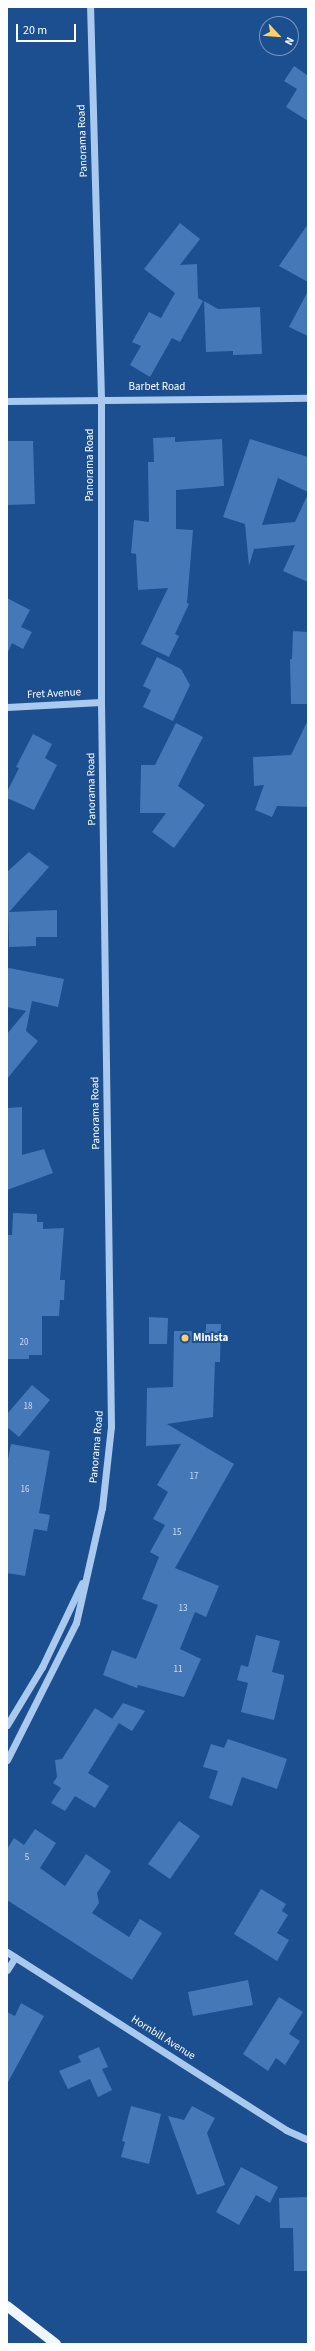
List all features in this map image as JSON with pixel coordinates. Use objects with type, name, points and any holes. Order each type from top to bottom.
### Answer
[{"type":"main road","points":[[7,2306],[56,2344]]},
{"type":"street","name":"Panorama Road","points":[[7,1760],[76,1623],[102,1508],[111,1427],[102,702],[101,398],[90,7]]},
{"type":"street","name":"Barbet Road","points":[[7,401],[101,398],[308,398]]},
{"type":"street","name":"Fret Avenue","points":[[7,707],[102,702]]},
{"type":"street","name":"Panorama Road","points":[[7,1725],[42,1667],[88,1568]]},
{"type":"street","name":"Hornbill Avenue","points":[[7,1952],[286,2130],[308,2140]]},
{"type":"street","points":[[7,1970],[15,1957]]},
{"type":"building","points":[[294,66],[307,75],[308,73],[308,121],[286,107],[297,89],[284,81]]},
{"type":"building","points":[[180,223],[200,239],[180,265],[197,264],[198,298],[203,301],[180,342],[172,338],[150,377],[130,365],[141,346],[132,342],[149,312],[161,318],[175,293],[144,269]]},
{"type":"building","points":[[308,224],[308,282],[279,266]]},
{"type":"building","points":[[308,291],[308,336],[289,327]]},
{"type":"building","points":[[204,301],[218,309],[260,307],[262,354],[233,355],[233,351],[206,352]]},
{"type":"building","points":[[175,437],[175,442],[222,439],[224,486],[176,490],[176,529],[193,530],[187,603],[189,604],[175,634],[179,636],[169,657],[141,644],[168,588],[138,590],[136,554],[131,553],[134,520],[149,522],[148,462],[154,462],[153,438]]},
{"type":"building","points":[[250,439],[308,457],[308,492],[278,478],[262,525],[295,522],[308,494],[308,582],[283,571],[295,545],[254,549],[249,566],[245,524],[223,517]]},
{"type":"building","points":[[7,441],[33,441],[35,504],[7,505]]},
{"type":"building","points":[[7,598],[30,610],[21,627],[32,632],[23,649],[12,643],[7,654]]},
{"type":"building","points":[[293,631],[308,632],[308,704],[291,704],[290,659],[292,659]]},
{"type":"building","points":[[157,657],[181,669],[190,685],[173,721],[143,707],[151,690],[143,686]]},
{"type":"building","points":[[308,720],[308,807],[277,806],[272,817],[255,810],[264,785],[254,786],[253,757],[291,755]]},
{"type":"building","points":[[176,723],[203,737],[178,786],[205,805],[174,848],[152,832],[166,813],[140,813],[141,765],[155,765]]},
{"type":"building","points":[[33,734],[52,744],[45,758],[57,765],[34,810],[7,798],[7,792],[19,768],[16,767]]},
{"type":"building","points":[[29,852],[49,867],[9,912],[57,910],[57,937],[36,937],[36,946],[9,947],[7,872]]},
{"type":"building","points":[[9,968],[64,979],[58,1007],[32,1001],[26,1031],[38,1041],[7,1079],[7,1034],[26,1011],[7,1007],[7,969]]},
{"type":"building","points":[[22,1107],[22,1155],[44,1149],[53,1173],[7,1190],[7,1108]]},
{"type":"building","points":[[13,1213],[37,1214],[37,1222],[43,1222],[43,1229],[64,1228],[60,1280],[65,1280],[64,1300],[60,1300],[59,1316],[42,1316],[42,1355],[29,1355],[29,1359],[7,1359],[7,1235],[12,1235]]},
{"type":"building","points":[[149,1317],[168,1318],[167,1344],[149,1344]]},
{"type":"building","points":[[206,1324],[221,1324],[220,1362],[215,1362],[213,1417],[167,1424],[234,1464],[175,1568],[219,1586],[206,1617],[195,1612],[180,1649],[201,1659],[184,1697],[138,1685],[137,1688],[103,1675],[112,1650],[136,1659],[158,1605],[142,1599],[159,1557],[150,1552],[165,1525],[153,1519],[168,1492],[157,1485],[181,1444],[146,1446],[147,1388],[173,1387],[174,1331],[206,1331]]},
{"type":"building","points":[[32,1385],[50,1400],[19,1437],[7,1427],[7,1414]]},
{"type":"building","points":[[11,1444],[50,1451],[39,1513],[50,1515],[47,1531],[34,1529],[25,1576],[7,1573],[7,1464]]},
{"type":"building","points":[[256,1635],[280,1641],[272,1672],[284,1675],[284,1678],[274,1720],[241,1712],[248,1683],[237,1680],[241,1665],[248,1667]]},
{"type":"building","points":[[123,1703],[145,1711],[132,1731],[112,1719]]},
{"type":"building","points":[[95,1708],[119,1723],[88,1773],[109,1786],[95,1808],[75,1796],[65,1811],[51,1803],[61,1788],[53,1783],[57,1777],[55,1760],[62,1759]]},
{"type":"building","points":[[228,1739],[287,1759],[277,1789],[242,1777],[232,1806],[209,1798],[218,1771],[203,1767],[211,1744],[224,1748]]},
{"type":"building","points":[[179,1821],[200,1836],[170,1879],[148,1864]]},
{"type":"building","points":[[35,1829],[56,1843],[40,1868],[65,1886],[86,1854],[111,1871],[97,1893],[99,1903],[92,1913],[129,1937],[140,1919],[162,1933],[132,1980],[7,1900],[7,1849],[14,1838],[24,1845]]},
{"type":"building","points":[[261,1889],[286,1904],[282,1911],[288,1915],[277,1933],[289,1940],[277,1961],[234,1934]]},
{"type":"building","points":[[248,1980],[253,2005],[193,2016],[188,1992]]},
{"type":"building","points":[[279,1997],[303,2012],[289,2034],[300,2041],[285,2065],[276,2058],[268,2071],[243,2054]]},
{"type":"building","points":[[21,2003],[44,2016],[7,2084],[7,2012],[15,2016]]},
{"type":"building","points":[[99,2047],[108,2067],[102,2069],[112,2090],[98,2097],[90,2079],[68,2089],[59,2071],[81,2062],[78,2056]]},
{"type":"building","points":[[131,2106],[161,2114],[149,2164],[121,2157],[125,2142],[122,2141]]},
{"type":"building","points":[[192,2106],[215,2118],[207,2133],[225,2185],[197,2195],[168,2116],[184,2120]]},
{"type":"building","points":[[241,2167],[278,2187],[270,2203],[256,2195],[239,2225],[216,2212]]},
{"type":"building","points":[[308,2197],[308,2271],[294,2271],[293,2228],[280,2228],[279,2198]]},
{"type":"place","name":"Minista","points":[[185,1338]]}]
